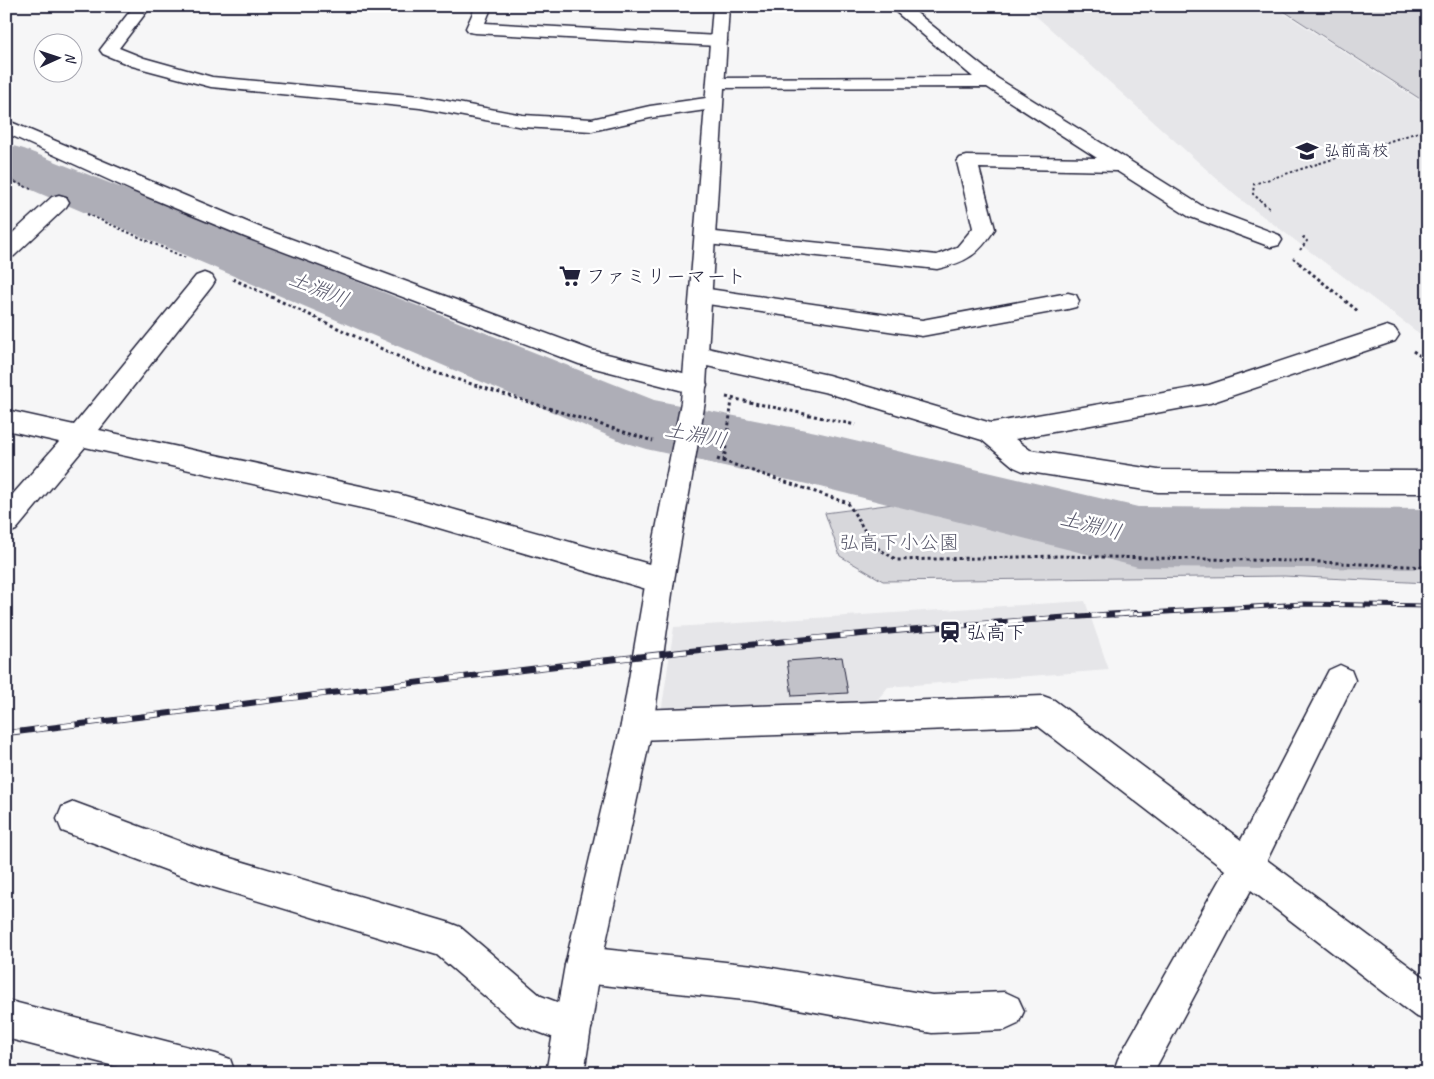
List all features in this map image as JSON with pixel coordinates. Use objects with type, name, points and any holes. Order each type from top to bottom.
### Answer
[{"type":"street","points":[[143,6],[109,50],[138,62],[211,82],[420,102],[523,121],[592,125],[650,112],[714,93],[991,82]]},
{"type":"street","points":[[484,6],[475,28],[718,41]]},
{"type":"street","points":[[565,1073],[583,965],[637,725],[660,580],[694,393],[721,6]]},
{"type":"street","points":[[897,6],[991,82],[1121,165],[1195,211],[1271,240]]},
{"type":"street","points":[[6,126],[138,185],[252,232],[587,358],[694,393]]},
{"type":"street","points":[[706,238],[937,262],[959,257],[984,230],[967,162],[1121,165]]},
{"type":"street","points":[[6,251],[59,202]]},
{"type":"street","points":[[6,522],[214,278]]},
{"type":"street","points":[[702,296],[922,328],[1068,301]]},
{"type":"street","points":[[991,433],[1210,394],[1387,335]]},
{"type":"street","points":[[698,355],[828,384],[991,433],[1023,460],[1158,481],[1428,482]]},
{"type":"street","points":[[6,420],[398,505],[660,580]]},
{"type":"street","points":[[1132,1073],[1246,866],[1340,680]]},
{"type":"street","points":[[637,725],[1043,711],[1428,1003]]},
{"type":"street","points":[[74,819],[202,867],[447,940],[530,1011],[573,1026]]},
{"type":"street","points":[[583,965],[754,983],[932,1014],[1005,1011]]},
{"type":"street","points":[[6,1019],[216,1073]]},
{"type":"path","points":[[1274,212],[1254,194],[1254,184],[1428,129]]},
{"type":"path","points":[[6,178],[190,260]]},
{"type":"path","points":[[1293,258],[1308,241],[1301,235]]},
{"type":"path","points":[[1271,240],[1387,335],[1428,361]]},
{"type":"path","points":[[214,278],[427,370],[724,461],[848,503],[874,546],[897,560],[1069,556],[1296,561],[1428,567]]},
{"type":"path","points":[[724,461],[732,400]]},
{"type":"shaded area","name":"弘前高校","points":[[1025,6],[1273,6],[1428,106],[1428,340],[1236,196]]},
{"type":"shaded area","name":"弘高下","points":[[1085,601],[1109,670],[888,687],[872,706],[661,713],[674,627]]},
{"type":"green space","points":[[1276,6],[1428,6],[1428,104]]},
{"type":"green space","name":"弘高下小公園","points":[[901,503],[1074,537],[1162,550],[1381,555],[1428,559],[1428,583],[1284,576],[883,581],[840,556],[825,513]]},
{"type":"building","points":[[842,657],[848,693],[792,696],[787,661]]},
{"type":"waterway","name":"土淵川","points":[[6,160],[646,424],[816,459],[1138,537],[1428,539]]},
{"type":"railway","points":[[1114,615],[1304,604],[1428,606]]},
{"type":"railway","points":[[6,733],[570,664],[853,635],[1137,613]]},
{"type":"place","name":"弘前高校","points":[[1307,151]]},
{"type":"place","name":"ファミリーマート","points":[[570,276]]},
{"type":"place","name":"弘高下","points":[[950,632]]}]
